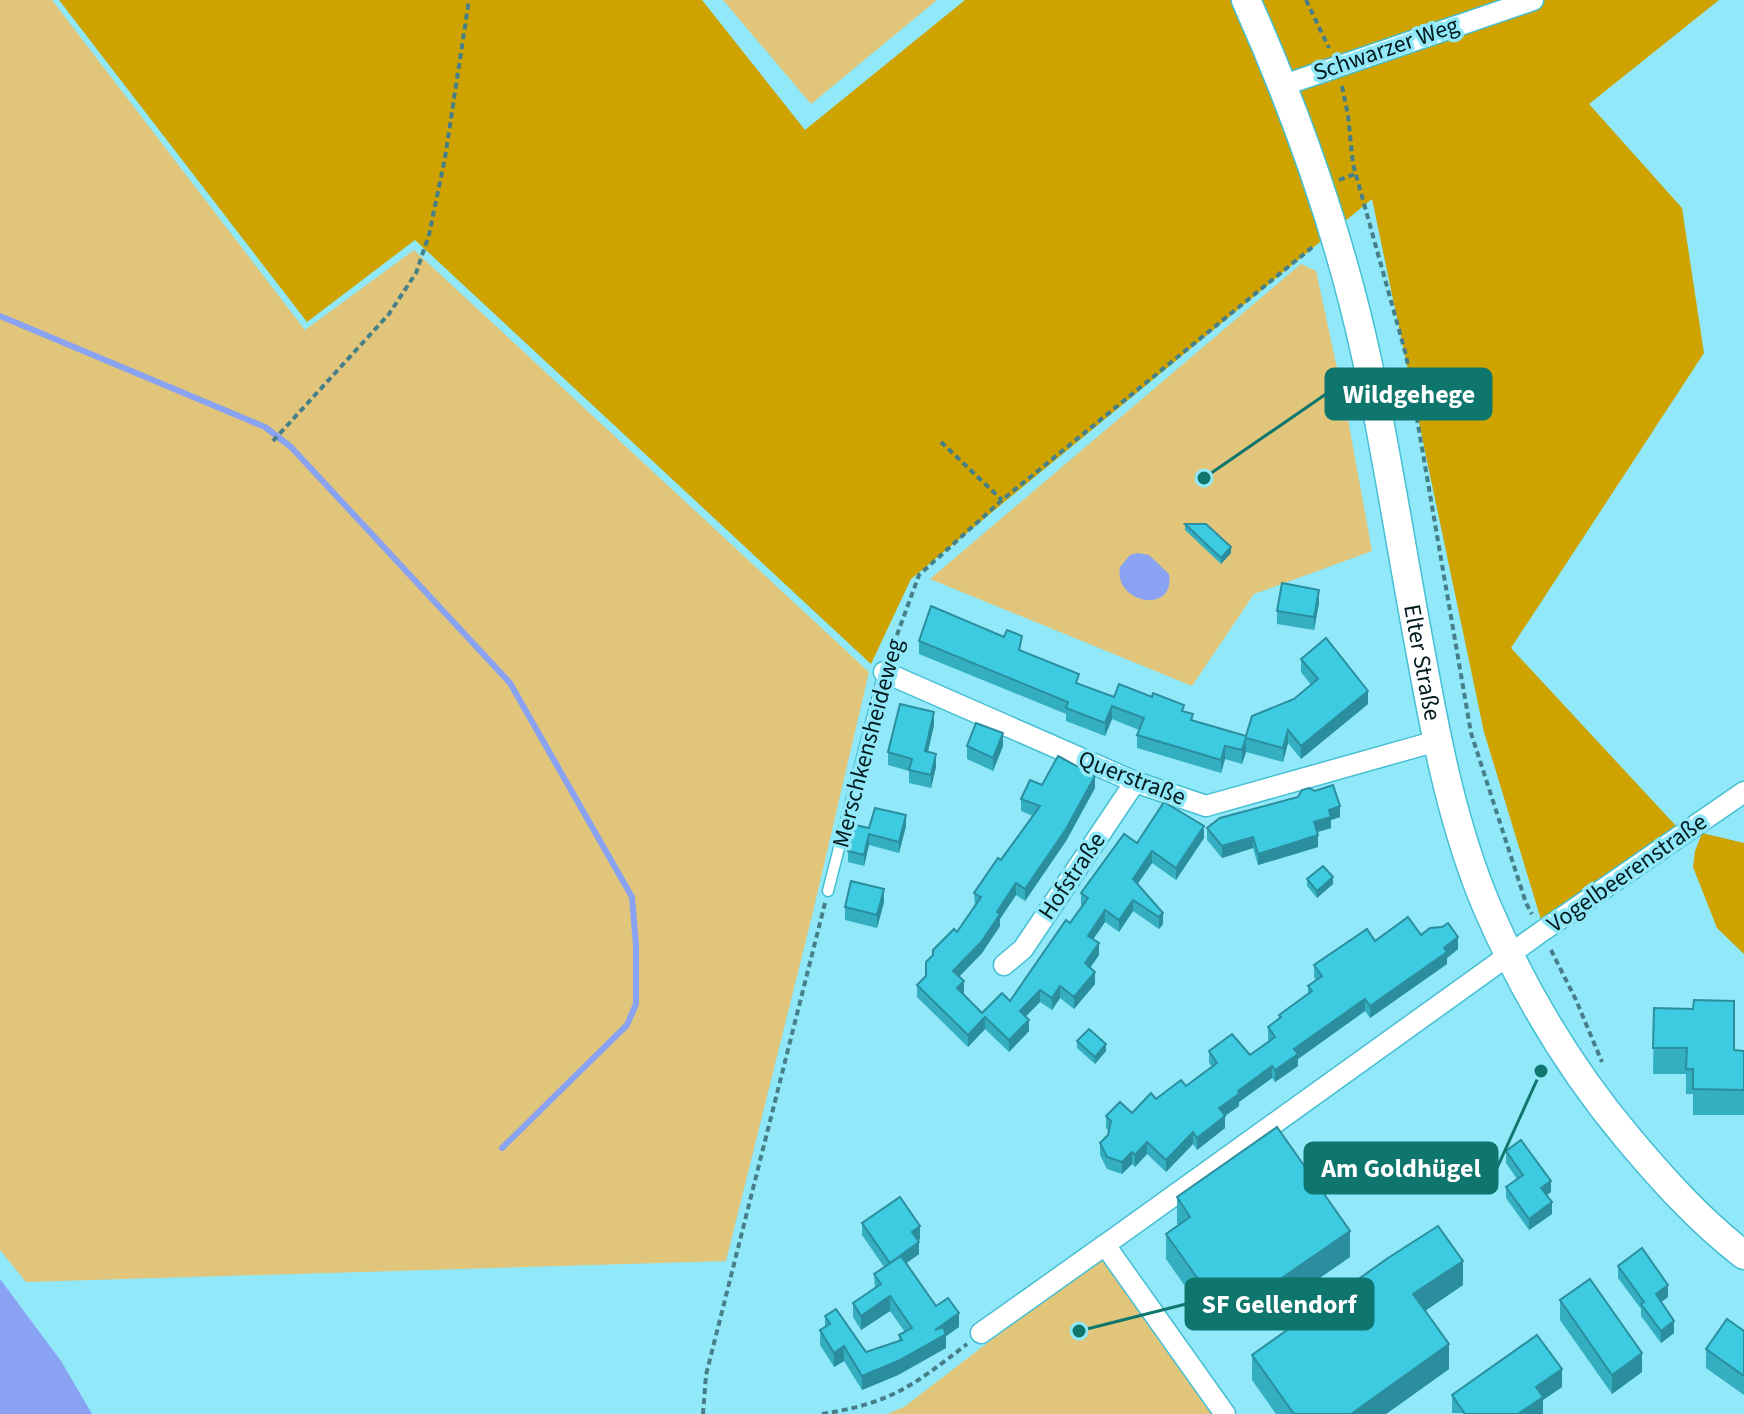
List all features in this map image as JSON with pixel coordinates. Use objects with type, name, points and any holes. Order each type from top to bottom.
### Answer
[{"type":"main road","name":"Elter Straße","points":[[1246,0],[1284,85],[1321,186],[1367,360],[1437,741],[1487,906],[1563,1050],[1609,1115],[1698,1216],[1744,1255]]},
{"type":"street","name":"Schwarzer Weg","points":[[1284,85],[1533,0]]},
{"type":"street","name":"Querstraße","points":[[884,672],[1135,782],[1206,806],[1437,741]]},
{"type":"street","name":"Hofstraße","points":[[1004,965],[1023,949],[1135,782]]},
{"type":"street","name":"Vogelbeerenstraße","points":[[981,1333],[1541,932],[1744,792]]},
{"type":"street","points":[[1105,1245],[1225,1414]]},
{"type":"lane","name":"Merschkensheideweg","points":[[828,891],[884,672]]},
{"type":"path","points":[[273,441],[389,314],[416,273],[429,235],[445,158],[469,0]]},
{"type":"path","points":[[1355,174],[1406,355],[1471,733],[1526,903],[1576,1000],[1605,1070]]},
{"type":"path","name":"Merschkensheideweg","points":[[884,672],[919,575],[1002,500],[1315,245]]},
{"type":"path","points":[[941,442],[1002,500]]},
{"type":"path","points":[[703,1414],[706,1375],[828,891]]},
{"type":"path","points":[[822,1414],[885,1400],[906,1389],[981,1333]]},
{"type":"shaded area","points":[[0,0],[52,0],[305,330],[414,250],[869,672],[726,1261],[26,1282],[0,1250]]},
{"type":"shaded area","points":[[59,0],[702,0],[805,130],[965,0],[1719,0],[1589,104],[1682,208],[1704,353],[1511,648],[1677,827],[1542,923],[1484,732],[1372,199],[911,579],[871,664],[415,240],[307,322]]},
{"type":"shaded area","points":[[723,0],[937,0],[811,104]]},
{"type":"shaded area","points":[[1301,264],[1316,271],[1372,551],[1254,594],[1192,686],[930,579]]},
{"type":"shaded area","points":[[1702,833],[1744,843],[1744,954],[1717,928],[1693,867]]},
{"type":"shaded area","points":[[1102,1255],[1213,1414],[887,1414],[904,1407]]},
{"type":"water","points":[[1130,555],[1149,555],[1169,574],[1169,587],[1155,600],[1134,596],[1120,580],[1120,567]]},
{"type":"water","points":[[0,1279],[61,1361],[92,1414],[0,1414]]},
{"type":"building","points":[[1185,524],[1206,524],[1231,547],[1221,558]]},
{"type":"building","points":[[1282,583],[1319,590],[1314,617],[1277,611]]},
{"type":"building","points":[[931,606],[1004,637],[1007,630],[1022,636],[1019,650],[1079,674],[1076,683],[1114,697],[1119,684],[1152,697],[1153,693],[1184,705],[1182,711],[1193,714],[1191,720],[1246,736],[1252,716],[1294,699],[1318,679],[1301,659],[1326,638],[1368,691],[1301,746],[1288,730],[1283,748],[1246,738],[1242,750],[1225,746],[1221,760],[1137,735],[1144,718],[1112,706],[1105,723],[1066,708],[1068,702],[919,641]]},
{"type":"building","points":[[900,704],[934,712],[925,751],[936,754],[931,775],[909,770],[912,759],[888,752]]},
{"type":"building","points":[[976,723],[1003,733],[993,758],[967,746]]},
{"type":"building","points":[[1058,756],[1095,776],[1066,829],[1025,889],[1016,883],[982,941],[953,971],[964,981],[957,988],[982,1013],[1002,993],[1010,1001],[1066,920],[1070,923],[1088,898],[1081,893],[1124,834],[1137,843],[1164,802],[1204,826],[1176,868],[1152,851],[1133,879],[1163,913],[1159,917],[1133,900],[1119,920],[1105,910],[1088,936],[1099,943],[1085,963],[1095,972],[1074,997],[1060,986],[1052,998],[1040,990],[1020,1011],[1029,1020],[1009,1040],[985,1017],[968,1035],[917,985],[926,976],[926,962],[933,955],[933,950],[954,929],[957,932],[981,897],[974,893],[1040,806],[1021,799],[1030,780],[1042,785]]},
{"type":"building","points":[[1333,785],[1340,806],[1329,810],[1331,817],[1314,822],[1318,835],[1258,854],[1253,837],[1222,846],[1207,828],[1220,818],[1298,797],[1302,790],[1309,788],[1315,791]]},
{"type":"building","points":[[875,808],[906,815],[899,842],[869,834],[864,855],[848,851],[855,825],[869,828]]},
{"type":"building","points":[[1323,866],[1333,877],[1317,891],[1307,879]]},
{"type":"building","points":[[851,881],[884,889],[877,915],[845,907]]},
{"type":"building","points":[[1408,917],[1421,935],[1430,928],[1448,923],[1458,937],[1444,948],[1447,952],[1370,1006],[1365,999],[1294,1049],[1298,1054],[1275,1070],[1272,1066],[1238,1091],[1239,1094],[1219,1108],[1225,1116],[1197,1138],[1193,1132],[1166,1160],[1147,1142],[1135,1155],[1132,1152],[1122,1162],[1107,1157],[1100,1143],[1108,1135],[1111,1121],[1106,1116],[1120,1102],[1132,1113],[1151,1093],[1156,1099],[1181,1080],[1186,1086],[1217,1063],[1209,1051],[1232,1034],[1250,1055],[1275,1037],[1268,1027],[1281,1017],[1279,1015],[1312,991],[1308,986],[1322,976],[1314,965],[1367,929],[1375,941]]},
{"type":"building","points":[[1694,1000],[1734,1001],[1734,1050],[1744,1051],[1744,1090],[1693,1089],[1693,1069],[1686,1069],[1687,1048],[1653,1048],[1654,1008],[1693,1009]]},
{"type":"building","points":[[1089,1029],[1106,1044],[1095,1057],[1077,1041]]},
{"type":"building","points":[[1277,1127],[1350,1231],[1250,1300],[1240,1286],[1215,1303],[1166,1234],[1190,1217],[1177,1197]]},
{"type":"building","points":[[1521,1140],[1551,1181],[1541,1188],[1552,1202],[1529,1219],[1506,1187],[1523,1175],[1506,1151]]},
{"type":"building","points":[[900,1197],[920,1226],[912,1232],[919,1242],[890,1263],[862,1223]]},
{"type":"building","points":[[1438,1226],[1463,1261],[1413,1294],[1449,1344],[1351,1414],[1294,1414],[1252,1355]]},
{"type":"building","points":[[1642,1248],[1668,1285],[1656,1294],[1674,1321],[1661,1331],[1618,1266]]},
{"type":"building","points":[[901,1256],[936,1306],[948,1298],[959,1313],[935,1330],[943,1327],[946,1334],[898,1361],[862,1376],[844,1346],[834,1353],[820,1330],[830,1324],[825,1316],[836,1309],[866,1352],[902,1340],[899,1335],[912,1328],[890,1296],[861,1316],[853,1303],[881,1284],[874,1274]]},
{"type":"building","points":[[1590,1279],[1642,1353],[1612,1375],[1560,1300]]},
{"type":"building","points":[[1727,1319],[1744,1331],[1744,1376],[1706,1349]]},
{"type":"building","points":[[1537,1335],[1562,1369],[1536,1387],[1543,1397],[1518,1414],[1465,1414],[1452,1395]]},
{"type":"waterway","points":[[0,316],[265,427],[291,447],[510,683],[632,897],[636,1004],[627,1025],[502,1148]]},
{"type":"place","name":"Wildgehege","points":[[1204,478]]},
{"type":"place","name":"Am Goldhügel","points":[[1541,1071]]},
{"type":"place","name":"SF Gellendorf","points":[[1079,1331]]}]
